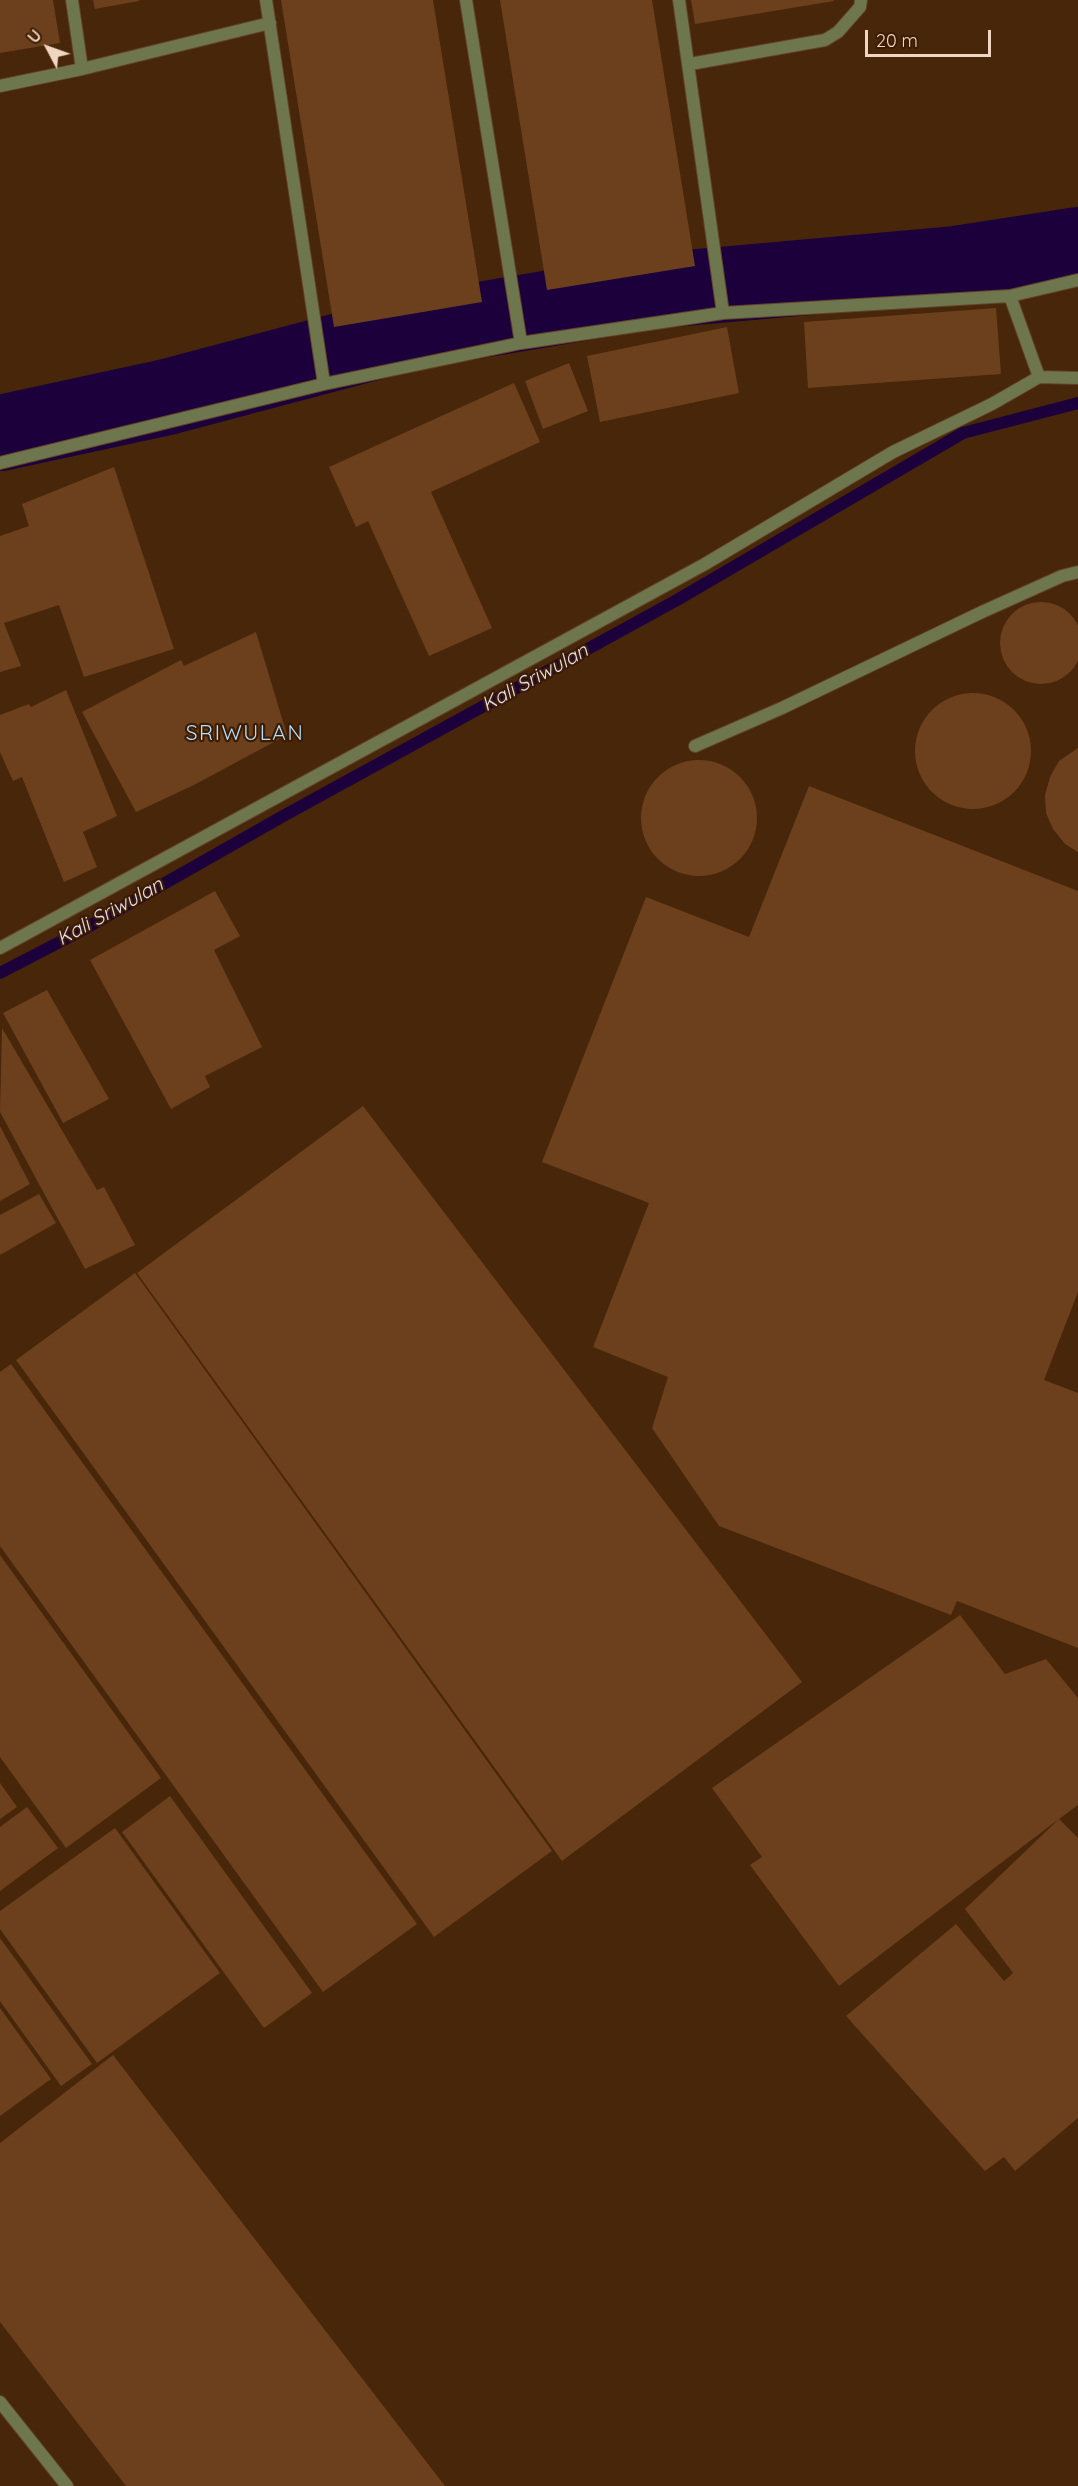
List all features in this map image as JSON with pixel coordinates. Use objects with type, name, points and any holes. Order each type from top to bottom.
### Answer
[{"type":"street","points":[[72,0],[82,69]]},
{"type":"street","points":[[266,0],[324,384]]},
{"type":"street","points":[[466,0],[521,342]]},
{"type":"street","points":[[679,0],[690,64],[723,313]]},
{"type":"street","points":[[690,64],[825,40],[838,32],[860,7],[861,0]]},
{"type":"street","points":[[0,86],[82,69],[270,23]]},
{"type":"street","points":[[0,464],[324,384],[521,342],[723,313],[1010,296],[1078,280]]},
{"type":"street","points":[[1010,296],[1039,377]]},
{"type":"street","points":[[0,948],[705,564],[893,452],[992,404],[1039,377],[1078,378]]},
{"type":"street","points":[[695,746],[782,708],[982,612],[1062,576],[1078,572]]},
{"type":"street","points":[[0,2402],[67,2486]]},
{"type":"building","points":[[0,0],[53,0],[60,43],[0,53]]},
{"type":"building","points":[[93,0],[139,0],[139,1],[95,9]]},
{"type":"building","points":[[281,0],[433,0],[482,302],[334,327]]},
{"type":"building","points":[[500,0],[652,0],[695,266],[547,290]]},
{"type":"building","points":[[691,0],[834,0],[834,1],[695,24]]},
{"type":"building","points":[[996,308],[1001,374],[808,388],[804,322]]},
{"type":"building","points":[[727,327],[739,393],[600,422],[587,356]]},
{"type":"building","points":[[569,363],[588,411],[543,429],[525,381]]},
{"type":"building","points":[[514,383],[540,442],[431,492],[492,628],[429,656],[368,521],[356,527],[329,467]]},
{"type":"building","points":[[114,467],[174,649],[84,677],[59,605],[4,623],[21,666],[0,672],[0,536],[29,526],[22,504]]},
{"type":"building","points":[[1041,602],[1057,606],[1070,614],[1078,627],[1082,643],[1078,659],[1070,672],[1057,680],[1041,684],[1025,680],[1012,672],[1004,659],[1000,643],[1004,627],[1012,614],[1025,606]]},
{"type":"building","points":[[256,632],[287,735],[194,785],[136,812],[82,712],[181,660],[184,666]]},
{"type":"building","points":[[66,690],[117,816],[83,832],[97,867],[64,882],[22,777],[13,781],[0,752],[0,715],[29,704],[31,707]]},
{"type":"building","points":[[973,693],[995,698],[1014,710],[1026,729],[1031,751],[1026,773],[1014,792],[995,804],[973,809],[951,804],[932,792],[920,773],[915,751],[920,729],[932,710],[951,698]]},
{"type":"building","points":[[1078,748],[1078,852],[1065,844],[1053,829],[1046,813],[1045,795],[1050,777],[1059,761]]},
{"type":"building","points":[[699,760],[721,765],[740,777],[752,796],[757,818],[752,840],[740,859],[721,871],[699,876],[677,871],[658,859],[646,840],[641,818],[646,796],[658,777],[677,765]]},
{"type":"building","points":[[809,786],[1078,891],[1078,1292],[1044,1380],[1078,1393],[1078,1648],[957,1601],[951,1615],[719,1526],[652,1428],[668,1377],[593,1347],[649,1203],[542,1162],[646,897],[749,937]]},
{"type":"building","points":[[215,891],[240,936],[214,950],[262,1047],[205,1076],[210,1087],[171,1109],[90,960]]},
{"type":"building","points":[[47,990],[109,1099],[63,1123],[3,1013]]},
{"type":"building","points":[[2,1028],[97,1190],[104,1187],[135,1245],[85,1269],[0,1112]]},
{"type":"building","points":[[363,1106],[802,1682],[562,1861],[137,1273]]},
{"type":"building","points":[[0,1126],[30,1184],[0,1201]]},
{"type":"building","points":[[39,1194],[56,1223],[0,1255],[0,1215]]},
{"type":"building","points":[[135,1273],[552,1851],[434,1937],[16,1360]]},
{"type":"building","points":[[11,1364],[417,1924],[323,1992],[0,1546],[0,1372]]},
{"type":"building","points":[[0,1555],[161,1778],[66,1848],[0,1757]]},
{"type":"building","points":[[960,1615],[1005,1674],[1046,1659],[1078,1698],[1078,1805],[839,1986],[750,1865],[762,1857],[712,1788]]},
{"type":"building","points":[[0,1783],[17,1807],[0,1819]]},
{"type":"building","points":[[170,1796],[312,1993],[264,2028],[122,1832]]},
{"type":"building","points":[[27,1807],[58,1848],[0,1891],[0,1827]]},
{"type":"building","points":[[1059,1819],[1078,1838],[1078,2118],[1015,2171],[1004,2157],[985,2171],[846,2016],[956,1924],[1004,1981],[1013,1973],[965,1909]]},
{"type":"building","points":[[115,1828],[220,1973],[97,2063],[0,1929],[0,1911]]},
{"type":"building","points":[[0,1938],[92,2064],[61,2086],[0,2001]]},
{"type":"building","points":[[0,2008],[51,2079],[0,2116]]},
{"type":"building","points":[[113,2055],[445,2486],[126,2486],[0,2322],[0,2143]]},
{"type":"waterway","points":[[0,433],[167,397],[415,331],[652,291],[955,264],[1078,245]]},
{"type":"waterway","name":"Kali Sriwulan","points":[[0,973],[79,932],[285,815],[677,600],[963,433],[1078,403]]},
{"type":"district","name":"SRIWULAN","points":[[245,734]]}]
